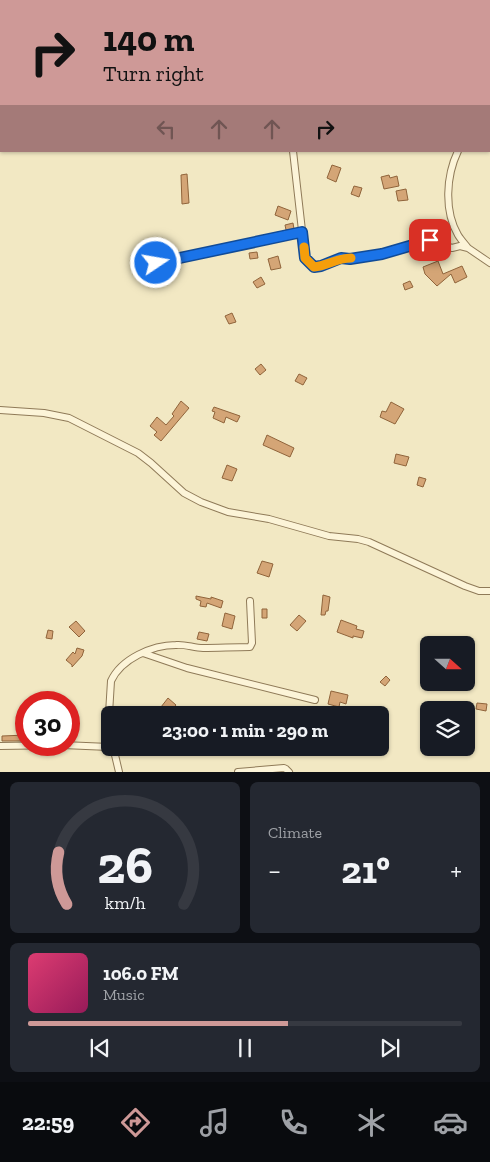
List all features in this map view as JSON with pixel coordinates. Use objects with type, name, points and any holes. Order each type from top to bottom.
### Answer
[{"type":"street","points":[[293,152],[305,258],[314,267],[341,258],[350,259],[382,254],[430,240],[452,248],[460,246],[468,248]]},
{"type":"street","points":[[458,152],[452,169],[448,192],[449,206],[458,236],[468,248],[490,263]]},
{"type":"street","points":[[156,263],[302,232]]},
{"type":"street","points":[[0,410],[57,415],[69,418],[138,453],[184,493],[201,502],[228,512],[269,518],[329,536],[369,542],[465,586],[479,591],[490,591]]},
{"type":"street","points":[[110,706],[111,681],[115,672],[143,653],[157,647],[170,645],[200,648],[250,647],[252,643],[250,601]]},
{"type":"street","points":[[143,653],[187,668],[315,700]]},
{"type":"street","points":[[0,746],[101,747]]},
{"type":"street","points":[[115,756],[119,772]]},
{"type":"street","points":[[238,772],[286,768],[289,772]]},
{"type":"building","points":[[332,165],[341,168],[336,182],[327,178]]},
{"type":"building","points":[[187,174],[189,203],[182,204],[181,175]]},
{"type":"building","points":[[389,175],[390,178],[397,176],[399,186],[384,189],[381,177]]},
{"type":"building","points":[[354,186],[362,188],[359,197],[351,194]]},
{"type":"building","points":[[406,189],[408,200],[398,201],[396,191]]},
{"type":"building","points":[[278,206],[291,211],[288,220],[275,215]]},
{"type":"building","points":[[293,223],[294,229],[286,230],[285,225]]},
{"type":"building","points":[[257,252],[258,258],[250,259],[249,253]]},
{"type":"building","points":[[278,256],[281,268],[271,270],[268,259]]},
{"type":"building","points":[[438,261],[443,274],[462,266],[467,277],[455,283],[451,274],[437,286],[425,274],[423,267]]},
{"type":"building","points":[[261,277],[265,284],[257,288],[253,282]]},
{"type":"building","points":[[410,281],[413,287],[405,290],[403,284]]},
{"type":"building","points":[[232,313],[236,322],[229,324],[225,316]]},
{"type":"building","points":[[261,364],[266,370],[260,375],[255,369]]},
{"type":"building","points":[[299,374],[307,378],[303,385],[295,381]]},
{"type":"building","points":[[181,401],[189,408],[161,441],[154,435],[157,432],[150,426],[157,417],[166,425],[174,416],[172,414]]},
{"type":"building","points":[[391,402],[404,409],[395,424],[380,417],[382,411],[386,412]]},
{"type":"building","points":[[214,407],[240,416],[237,422],[226,417],[224,423],[213,418],[215,412],[212,411]]},
{"type":"building","points":[[267,435],[294,448],[290,457],[263,445]]},
{"type":"building","points":[[396,454],[409,457],[406,466],[394,463]]},
{"type":"building","points":[[227,465],[237,469],[232,481],[222,478]]},
{"type":"building","points":[[419,477],[426,479],[423,487],[417,485]]},
{"type":"building","points":[[262,561],[273,564],[269,577],[257,573]]},
{"type":"building","points":[[323,595],[330,597],[328,611],[326,611],[325,615],[321,615]]},
{"type":"building","points":[[196,596],[211,599],[211,597],[223,601],[221,608],[207,603],[206,607],[200,606],[201,601],[196,599]]},
{"type":"building","points":[[262,609],[267,609],[267,618],[262,618]]},
{"type":"building","points":[[225,613],[235,616],[232,629],[222,626]]},
{"type":"building","points":[[299,615],[306,621],[297,631],[290,625]]},
{"type":"building","points":[[341,620],[357,626],[356,629],[364,631],[362,638],[353,636],[353,638],[337,632]]},
{"type":"building","points":[[76,621],[85,631],[79,637],[69,627]]},
{"type":"building","points":[[48,630],[53,631],[52,639],[46,638]]},
{"type":"building","points":[[199,632],[209,634],[207,641],[197,639]]},
{"type":"building","points":[[77,648],[84,650],[82,656],[72,667],[66,660],[73,652],[75,654]]},
{"type":"building","points":[[386,676],[390,680],[385,686],[380,682]]},
{"type":"building","points":[[331,691],[348,695],[346,704],[340,702],[339,706],[335,706],[328,704]]},
{"type":"building","points":[[168,698],[176,705],[175,706],[162,706]]},
{"type":"building","points":[[477,703],[487,704],[486,711],[476,709]]},
{"type":"building","points":[[15,735],[15,741],[2,741],[2,736]]},
{"type":"slow traffic","points":[[304,247],[305,258],[314,267],[341,258],[351,258]]},
{"type":"route","points":[[156,263],[302,232],[305,258],[314,267],[341,258],[350,259],[382,254],[430,240]]}]
